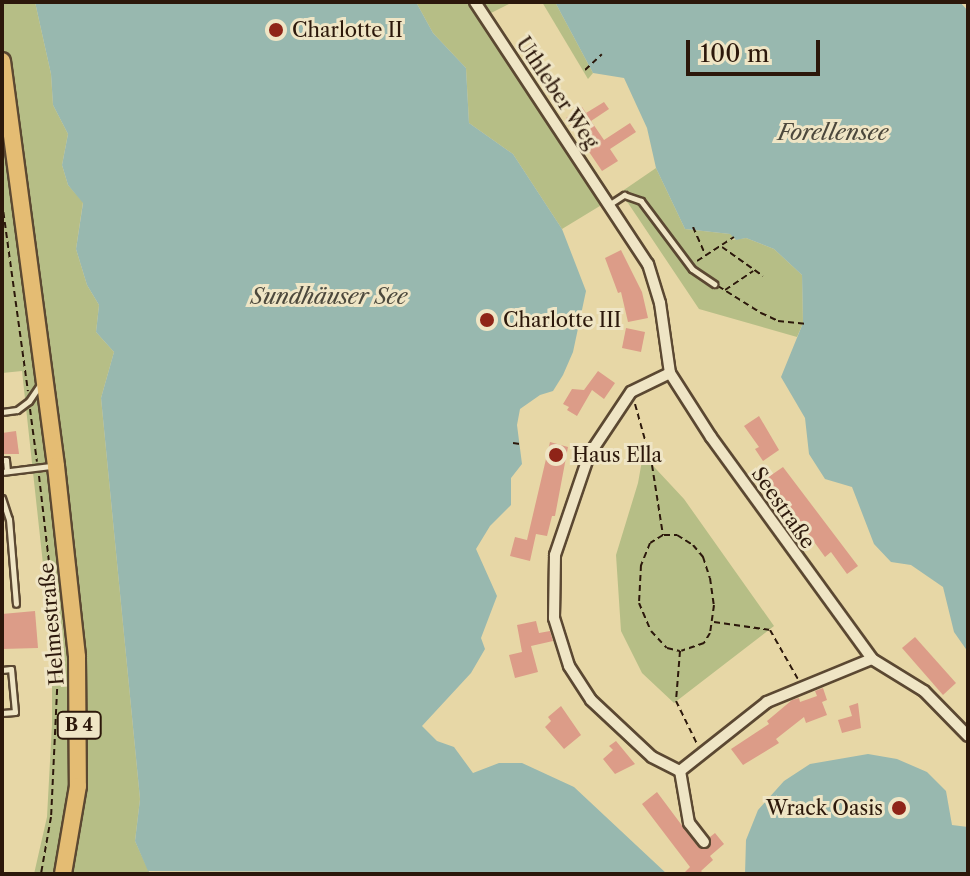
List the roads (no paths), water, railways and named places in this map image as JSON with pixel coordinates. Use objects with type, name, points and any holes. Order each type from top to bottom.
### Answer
[{"type":"main road","name":"Helmestraße","points":[[2,61],[56,466],[77,657],[80,731],[78,786],[63,874]]},
{"type":"street","name":"Uthleber Weg","points":[[475,2],[609,204]]},
{"type":"street","name":"Seestraße","points":[[609,204],[648,264],[660,303],[670,373],[807,574],[872,659],[924,691],[968,736]]},
{"type":"street","points":[[670,373],[631,392],[589,455],[572,497],[555,555],[554,618],[569,666],[591,700],[652,757],[680,771]]},
{"type":"street","points":[[680,771],[767,702],[872,659]]},
{"type":"street","points":[[680,771],[689,823],[704,842]]},
{"type":"lane","points":[[609,204],[624,195],[641,201],[689,266],[714,284]]},
{"type":"lane","points":[[2,412],[17,410],[29,401],[44,374]]},
{"type":"lane","points":[[4,459],[4,472],[56,466]]},
{"type":"lane","points":[[2,498],[9,519],[16,604]]},
{"type":"lane","points":[[2,670],[11,669],[15,712],[2,713]]},
{"type":"water","name":"Sundhäuser See","points":[[35,2],[416,2],[433,33],[466,68],[469,123],[513,154],[562,229],[586,291],[573,352],[563,375],[553,391],[540,395],[520,409],[517,425],[522,464],[511,478],[511,505],[490,526],[476,549],[497,596],[481,638],[485,649],[471,673],[422,726],[437,741],[454,747],[473,773],[499,763],[522,763],[574,787],[667,874],[148,871],[135,841],[140,799],[101,398],[114,352],[96,332],[99,305],[87,285],[76,249],[83,203],[68,185],[62,165],[68,134],[53,105],[51,74]]},
{"type":"water","name":"Forellensee","points":[[555,2],[960,2],[968,11],[968,652],[954,632],[943,587],[911,565],[891,562],[874,544],[852,487],[825,479],[809,454],[805,418],[781,377],[803,323],[802,275],[774,249],[746,238],[736,240],[730,234],[685,229],[656,168],[647,128],[624,78],[593,73]]},
{"type":"water","points":[[868,754],[897,759],[927,772],[946,791],[952,825],[968,827],[968,874],[745,874],[746,840],[758,810],[784,781],[810,764]]},
{"type":"place","name":"Charlotte II","points":[[276,30]]},
{"type":"place","name":"Charlotte III","points":[[487,320]]},
{"type":"place","name":"Haus Ella","points":[[556,455]]},
{"type":"place","name":"Wrack Oasis","points":[[899,808]]}]
